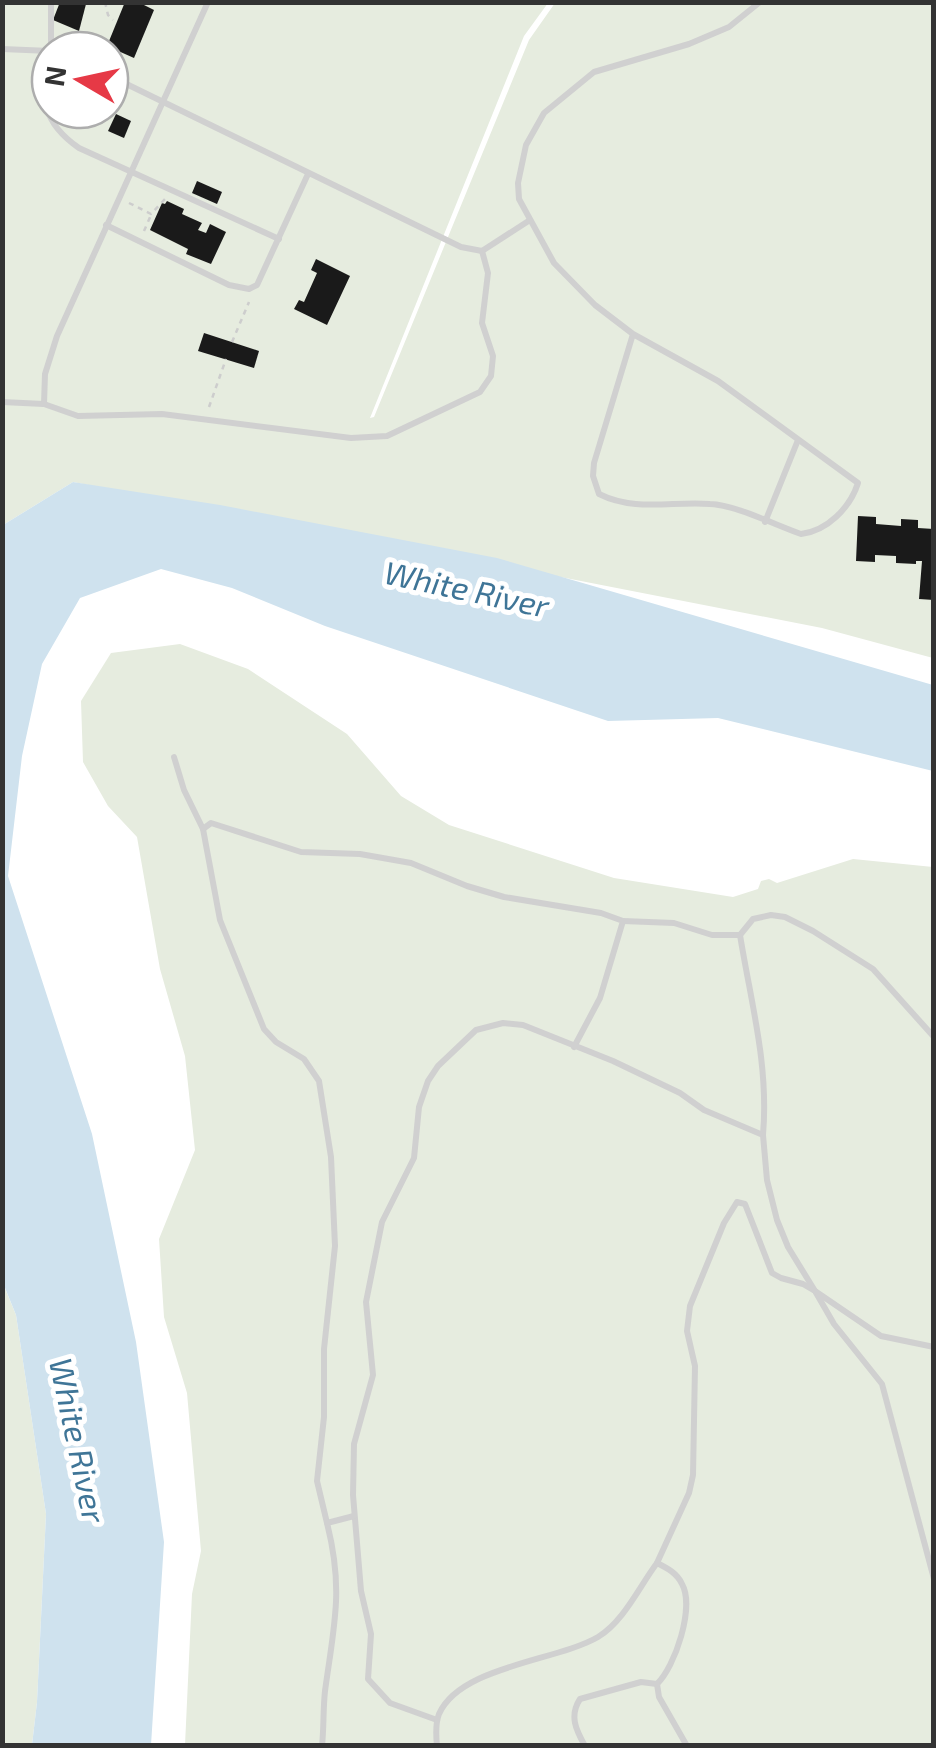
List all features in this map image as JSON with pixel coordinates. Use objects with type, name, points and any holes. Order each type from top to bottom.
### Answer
[{"type":"lane","points":[[50,2],[50,30]]},
{"type":"lane","points":[[44,404],[45,374],[57,336],[208,2]]},
{"type":"lane","points":[[633,334],[594,463],[593,476],[599,494],[615,502],[648,506],[713,504],[801,534],[815,532],[839,514],[858,483],[718,381],[633,334],[594,305],[554,262],[519,199],[518,183],[526,144],[544,113],[594,72],[689,44],[729,27],[760,2]]},
{"type":"lane","points":[[2,50],[30,52]]},
{"type":"lane","points":[[130,86],[448,242],[482,251],[530,220]]},
{"type":"lane","points":[[56,130],[79,148],[279,239]]},
{"type":"lane","points":[[106,225],[238,289],[256,285],[308,174]]},
{"type":"lane","points":[[2,402],[44,404],[78,416],[162,414],[370,439],[400,432],[480,392],[491,376],[493,366],[482,323],[488,273],[482,251]]},
{"type":"lane","points":[[766,522],[798,440]]},
{"type":"lane","points":[[174,756],[184,790],[204,829],[220,920],[264,1029],[276,1042],[304,1059],[319,1081],[331,1157],[334,1270],[324,1349],[324,1417],[317,1481],[338,1575],[338,1600],[322,1746]]},
{"type":"lane","points":[[204,829],[211,823],[230,827],[281,848],[302,852],[360,854],[410,862],[504,897],[601,912],[622,921],[674,923],[712,935],[740,935]]},
{"type":"lane","points":[[934,1037],[873,969],[793,920],[778,915],[761,916],[740,935],[764,1058],[767,1180],[777,1220],[788,1248],[834,1324],[882,1384],[934,1579]]},
{"type":"lane","points":[[574,1047],[600,998],[622,921]]},
{"type":"lane","points":[[437,1720],[390,1703],[368,1679],[371,1634],[360,1591],[354,1516],[354,1444],[373,1375],[367,1288],[387,1208],[414,1158],[419,1108],[428,1081],[460,1041],[476,1030],[493,1024],[523,1026],[613,1061],[680,1093],[704,1110],[764,1134]]},
{"type":"lane","points":[[436,1746],[437,1720],[447,1703],[474,1682],[510,1665],[555,1655],[605,1632],[657,1563],[694,1475],[695,1366],[687,1331],[690,1306],[736,1202],[746,1204],[772,1272],[815,1291],[881,1336],[934,1347]]},
{"type":"lane","points":[[327,1523],[354,1516]]},
{"type":"lane","points":[[657,1563],[678,1577],[684,1588],[686,1601],[674,1662],[657,1684],[658,1697],[687,1746]]},
{"type":"lane","points":[[585,1746],[574,1722],[580,1699],[641,1682],[657,1684]]},
{"type":"path","points":[[105,2],[113,20]]},
{"type":"path","points":[[118,198],[152,214]]},
{"type":"path","points":[[141,242],[160,201],[174,198]]},
{"type":"path","points":[[232,342],[256,285]]},
{"type":"path","points":[[205,418],[226,359]]},
{"type":"shaded area","points":[[3,3],[548,3],[524,36],[370,418],[374,417],[529,40],[555,3],[933,3],[933,658],[822,628],[73,482],[3,525]]},
{"type":"shaded area","points":[[180,644],[248,669],[347,734],[401,796],[449,825],[614,878],[733,897],[758,889],[761,881],[777,883],[853,859],[933,867],[933,1745],[185,1745],[192,1594],[201,1551],[187,1393],[164,1317],[159,1239],[195,1150],[185,1056],[160,969],[137,837],[108,806],[83,762],[81,701],[111,653]]},
{"type":"shaded area","points":[[2,1281],[16,1315],[46,1514],[32,1745],[3,1745]]},
{"type":"water","name":"White River","points":[[73,482],[220,505],[497,558],[933,685],[933,771],[718,718],[608,721],[325,626],[232,588],[161,569],[80,598],[42,664],[22,756],[8,876],[92,1134],[136,1342],[164,1542],[151,1745],[32,1745],[46,1514],[16,1315],[3,1283],[3,525]]},
{"type":"building","points":[[60,2],[86,4],[79,30],[53,20]]},
{"type":"building","points":[[125,2],[138,2],[154,10],[134,58],[130,56],[130,30],[114,30]]},
{"type":"building","points":[[108,130],[127,130],[124,138]]},
{"type":"building","points":[[197,181],[222,192],[217,204],[192,193]]},
{"type":"building","points":[[167,201],[184,209],[182,214],[202,223],[198,230],[206,233],[210,224],[226,232],[211,264],[186,254],[188,249],[150,230],[162,203]]},
{"type":"building","points":[[316,259],[350,276],[327,325],[294,309],[299,300],[304,302],[317,273],[311,270]]},
{"type":"building","points":[[204,333],[259,351],[254,368],[198,351]]},
{"type":"building","points":[[858,516],[876,517],[876,524],[901,526],[901,519],[918,520],[918,528],[934,529],[934,600],[919,599],[922,561],[896,563],[896,556],[875,555],[875,562],[856,561]]}]
